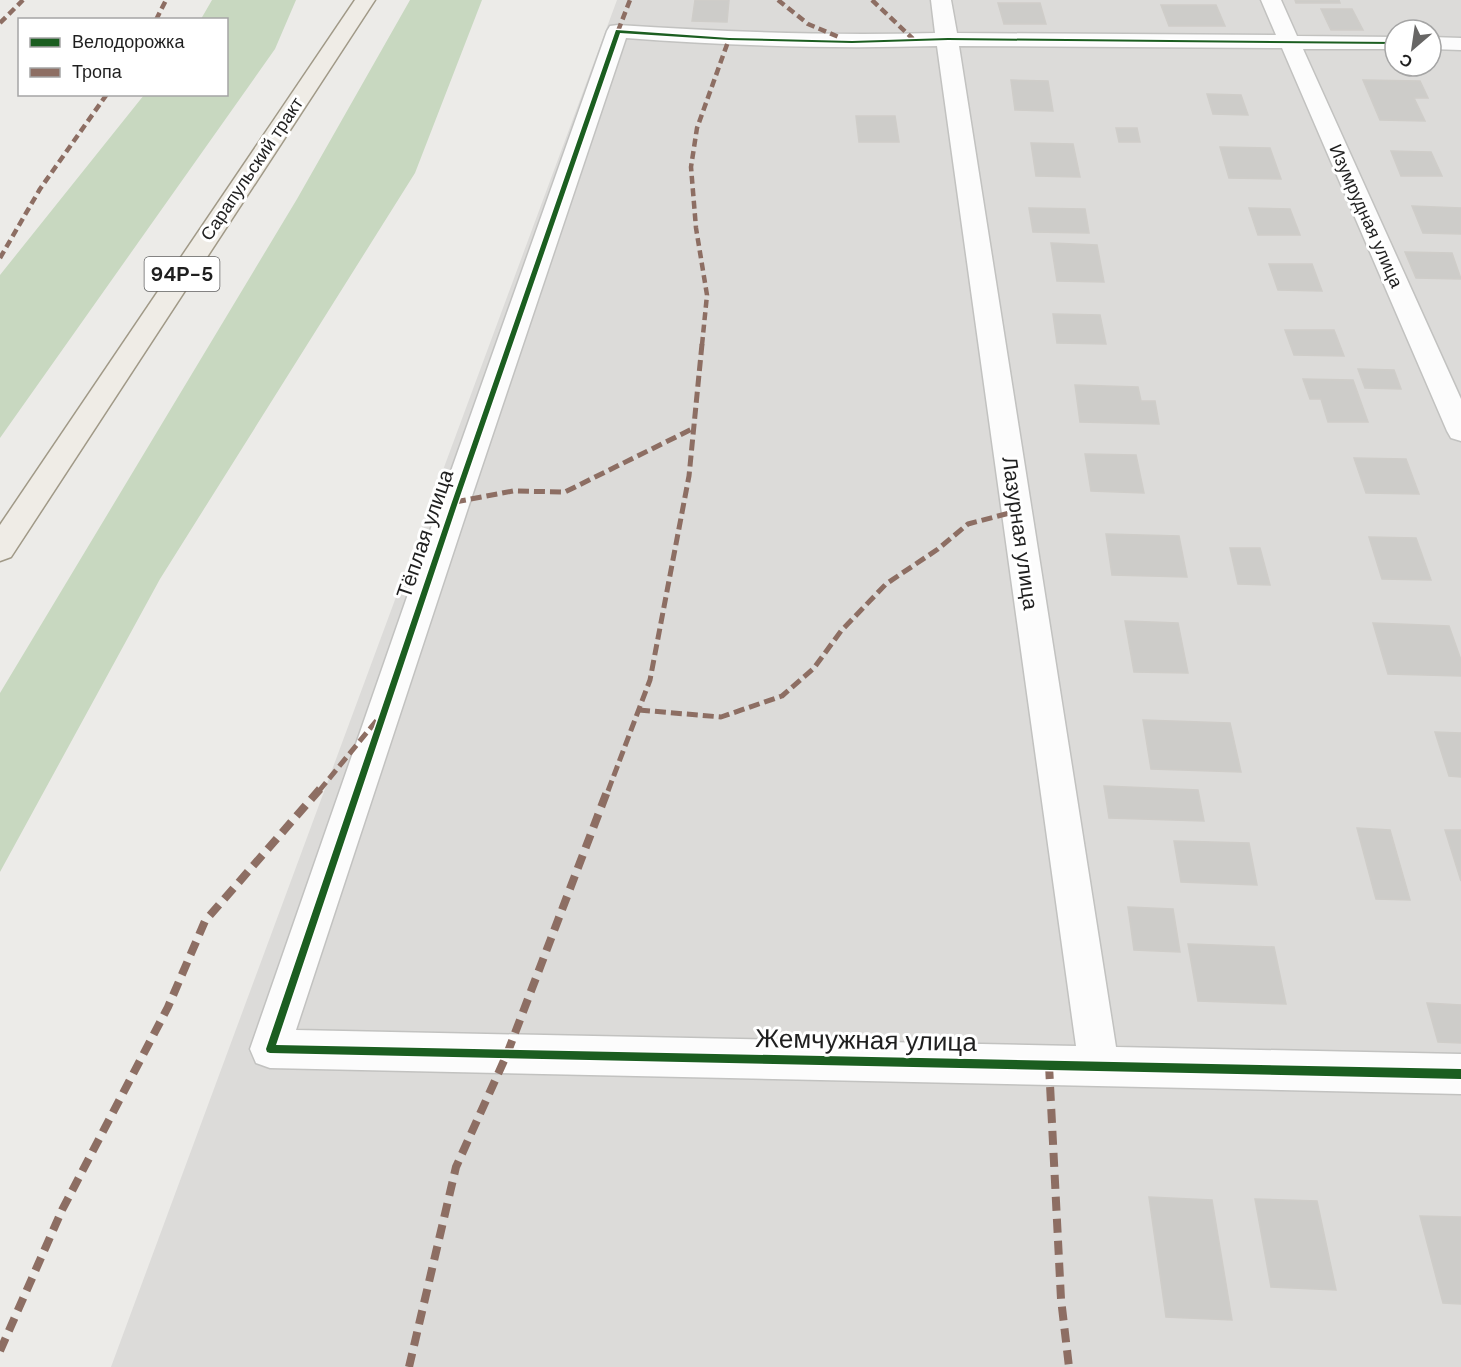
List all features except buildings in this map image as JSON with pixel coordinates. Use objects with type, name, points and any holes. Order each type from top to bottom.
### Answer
[{"type":"main road","name":"Сарапульский тракт","points":[[0,549],[364,0]]},
{"type":"street","name":"Лазурная улица","points":[[941,0],[1099,1066]]},
{"type":"street","name":"Изумрудная улица","points":[[1272,0],[1461,431]]},
{"type":"street","name":"Тёплая улица","points":[[270,1049],[455,502],[618,31],[729,39],[852,42],[948,39]]},
{"type":"street","points":[[948,39],[1383,43]]},
{"type":"street","points":[[1443,43],[1461,44]]},
{"type":"street","name":"Жемчужная улица","points":[[270,1049],[1461,1074]]},
{"type":"shaded area","points":[[617,0],[1461,0],[1461,1367],[111,1367]]},
{"type":"green space","points":[[212,0],[296,0],[275,49],[0,438],[0,275],[143,96],[228,96],[228,18],[202,18]]},
{"type":"green space","points":[[410,0],[482,0],[415,173],[160,579],[0,872],[0,693],[297,199]]},
{"type":"marked path","points":[[0,23],[23,0]]},
{"type":"marked path","points":[[157,18],[166,0]]},
{"type":"marked path","points":[[618,31],[630,0]]},
{"type":"marked path","points":[[778,0],[808,24],[841,38]]},
{"type":"marked path","points":[[872,0],[913,39]]},
{"type":"marked path","points":[[409,1367],[456,1167],[507,1054],[650,680],[689,476],[707,295],[696,228],[691,167],[697,128],[729,39]]},
{"type":"marked path","points":[[0,258],[40,189],[106,96]]},
{"type":"marked path","points":[[455,502],[513,491],[565,492],[694,428]]},
{"type":"marked path","points":[[639,710],[721,717],[782,696],[814,668],[841,631],[886,584],[938,549],[968,524],[1017,511]]},
{"type":"marked path","points":[[0,1351],[62,1210],[168,1007],[205,921],[297,818],[377,720]]},
{"type":"marked path","points":[[1049,1065],[1061,1299],[1069,1367]]},
{"type":"cycle path","points":[[1383,43],[948,39],[852,42],[729,39],[618,31],[455,502],[270,1049],[1461,1074]]}]
